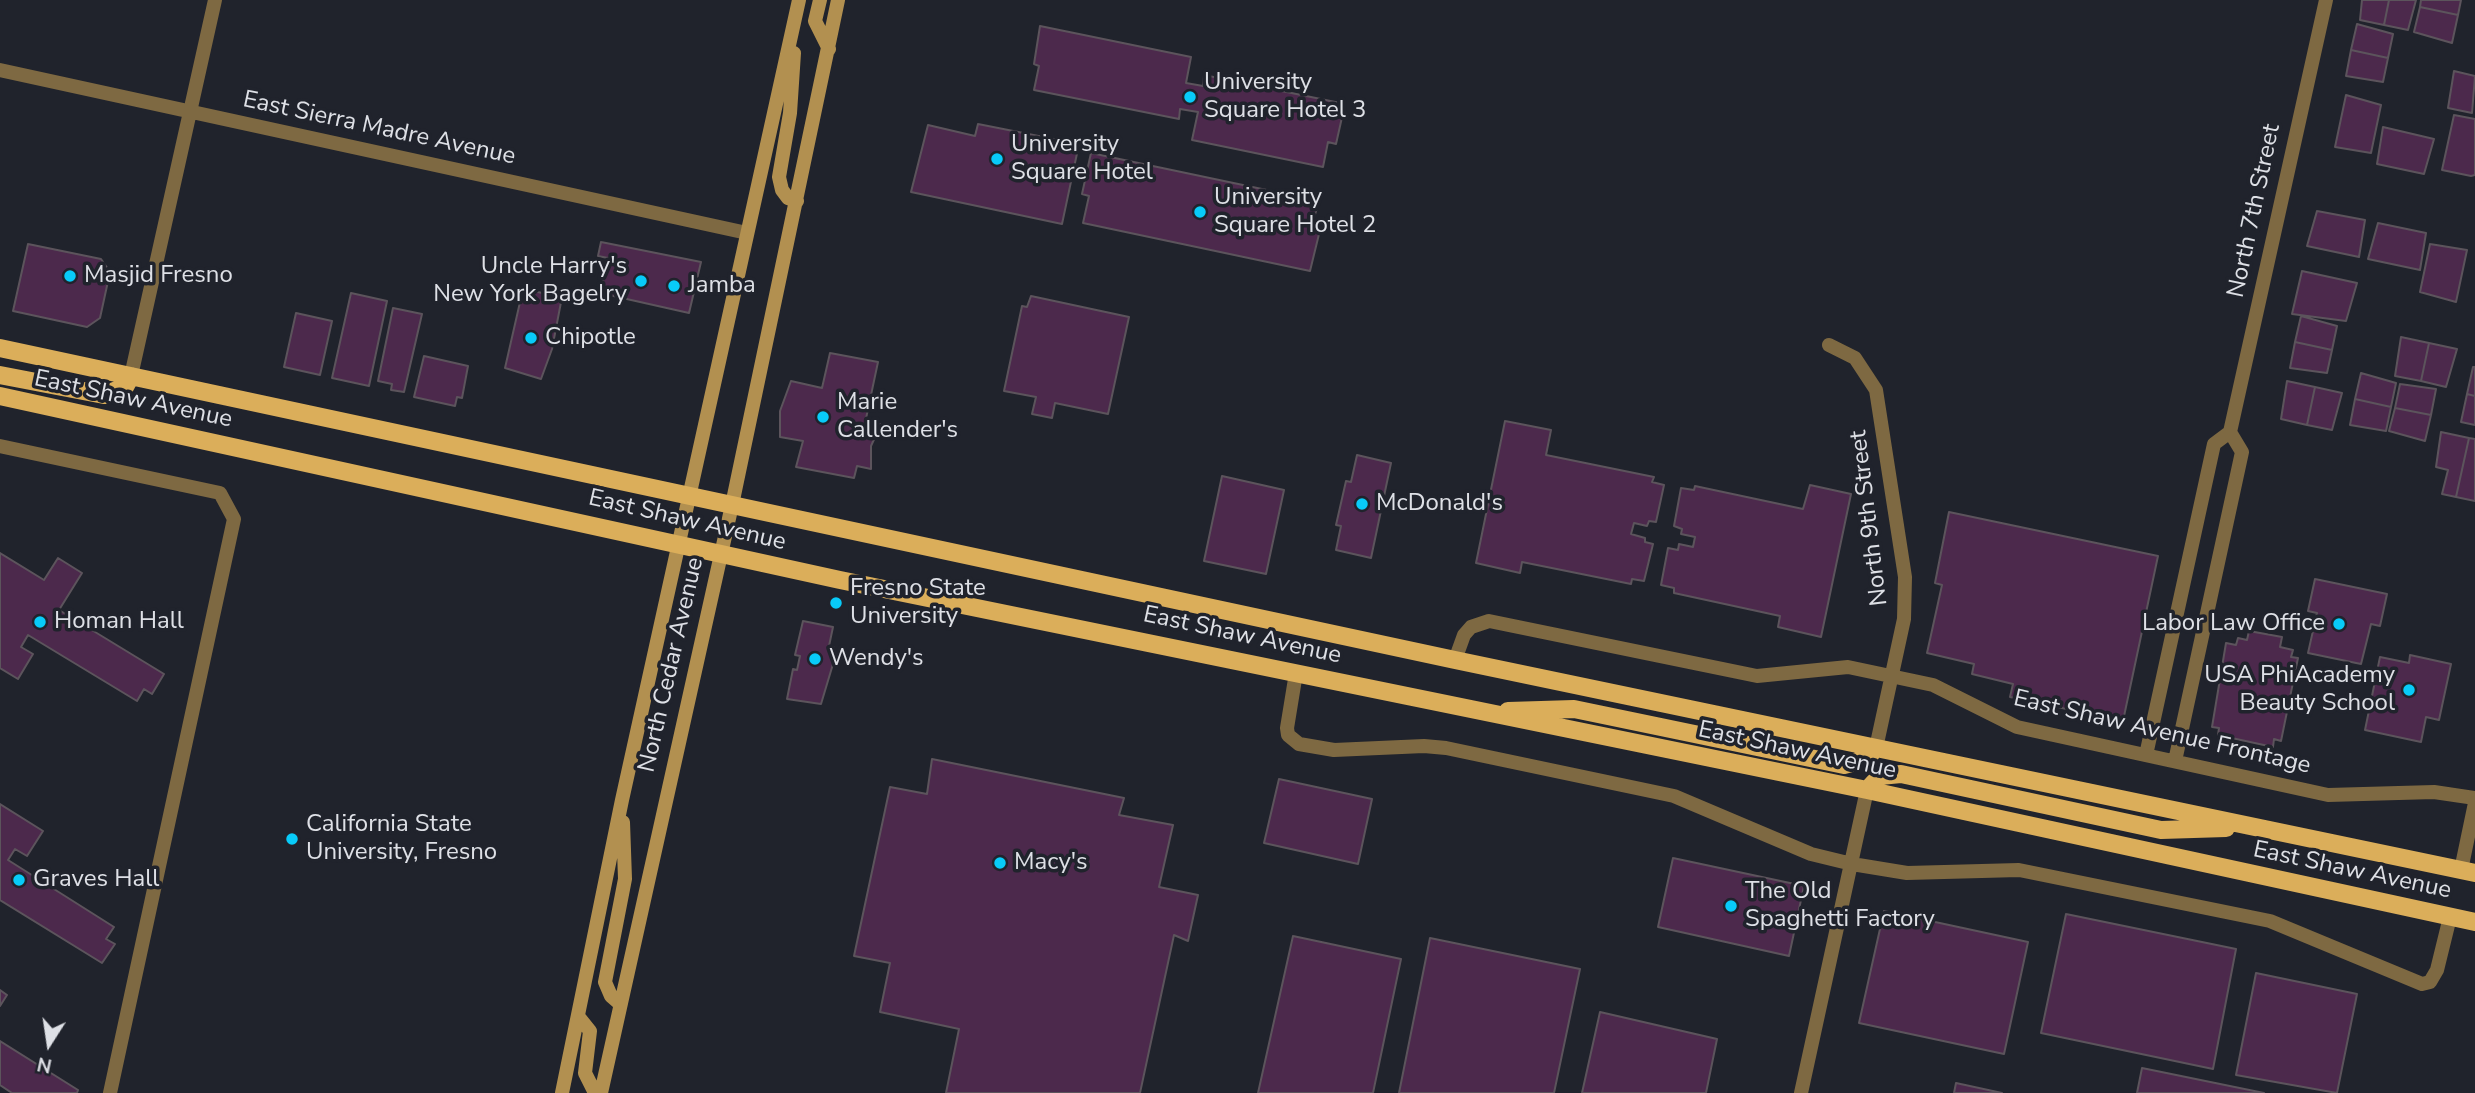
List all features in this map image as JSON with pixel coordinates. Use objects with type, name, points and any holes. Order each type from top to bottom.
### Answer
[{"type":"main road","points":[[820,0],[815,21],[829,49]]},
{"type":"main road","name":"North Cedar Avenue","points":[[601,1093],[732,505],[838,0]]},
{"type":"main road","points":[[797,201],[788,198],[782,190],[779,177],[790,113],[798,5]]},
{"type":"main road","name":"North Cedar Avenue","points":[[562,1093],[622,800],[798,5]]},
{"type":"main road","name":"East Shaw Avenue","points":[[0,348],[1455,660],[2468,871]]},
{"type":"main road","points":[[0,375],[104,395],[125,387],[131,376]]},
{"type":"main road","name":"East Shaw Avenue","points":[[0,396],[720,554],[1867,790],[2475,922]]},
{"type":"main road","points":[[1480,712],[1574,709],[1844,765],[1866,759],[1876,748]]},
{"type":"main road","points":[[1867,790],[1880,776],[1901,774],[2161,830],[2254,827]]},
{"type":"main road","points":[[619,1003],[611,996],[605,982],[625,879],[622,800]]},
{"type":"main road","points":[[578,1016],[590,1031],[585,1073],[595,1093]]},
{"type":"street","points":[[131,376],[215,0]]},
{"type":"street","name":"North 7th Street","points":[[2146,755],[2214,444],[2230,432],[2326,0]]},
{"type":"street","name":"East Sierra Madre Avenue","points":[[0,70],[747,233]]},
{"type":"street","name":"North 9th Street","points":[[1829,345],[1855,358],[1877,390],[1906,598],[1876,748]]},
{"type":"street","name":"North 7th Street","points":[[2175,761],[2242,452],[2230,432]]},
{"type":"street","points":[[0,446],[220,493],[234,519],[110,1093]]},
{"type":"street","name":"East Shaw Avenue Frontage","points":[[1455,660],[1464,635],[1471,627],[1489,621],[1757,676],[1848,667],[1933,685],[2017,727],[2328,796],[2434,792],[2475,801]]},
{"type":"street","points":[[1296,673],[1287,728],[1289,735],[1299,744],[1334,750],[1446,748],[1674,796],[1811,854],[1852,864],[1907,873],[2019,870],[2270,921],[2422,984],[2430,982],[2437,970],[2450,917]]},
{"type":"street","points":[[1801,1093],[1867,790]]},
{"type":"street","points":[[2468,871],[2475,801]]},
{"type":"building","points":[[2362,0],[2389,0],[2384,25],[2360,20]]},
{"type":"building","points":[[2389,0],[2416,0],[2408,30],[2384,25]]},
{"type":"building","points":[[2421,0],[2461,0],[2458,15],[2420,7]]},
{"type":"building","points":[[2420,7],[2458,15],[2452,43],[2414,32]]},
{"type":"building","points":[[2357,24],[2393,34],[2388,58],[2351,50]]},
{"type":"building","name":"University Square Hotel 3","points":[[1040,26],[1191,57],[1186,83],[1203,86],[1204,75],[1345,104],[1336,144],[1328,142],[1323,167],[1192,140],[1198,112],[1180,109],[1179,119],[1034,90],[1039,66],[1034,64]]},
{"type":"building","points":[[2351,50],[2388,58],[2383,82],[2346,76]]},
{"type":"building","points":[[2454,71],[2475,76],[2472,113],[2448,108]]},
{"type":"building","points":[[2346,95],[2381,105],[2371,153],[2335,147]]},
{"type":"building","points":[[2454,115],[2475,119],[2475,175],[2442,170]]},
{"type":"building","name":"University Square Hotel","points":[[978,124],[1079,144],[1062,224],[911,192],[928,125],[975,136]]},
{"type":"building","points":[[2383,127],[2434,139],[2424,174],[2377,164]]},
{"type":"building","name":"University Square Hotel 2","points":[[1091,153],[1319,201],[1311,228],[1320,230],[1310,271],[1083,223],[1089,196],[1082,194]]},
{"type":"building","points":[[2317,211],[2365,220],[2359,257],[2307,246]]},
{"type":"building","points":[[2378,223],[2426,233],[2420,270],[2368,259]]},
{"type":"building","points":[[601,242],[701,262],[689,313],[600,293],[608,258],[598,256]]},
{"type":"building","points":[[28,244],[101,259],[110,272],[100,318],[87,327],[13,311]]},
{"type":"building","points":[[2430,244],[2467,250],[2456,302],[2420,292]]},
{"type":"building","points":[[2302,271],[2357,283],[2346,321],[2292,314]]},
{"type":"building","points":[[523,289],[562,297],[552,349],[541,379],[505,368]]},
{"type":"building","points":[[351,293],[387,301],[369,386],[332,378]]},
{"type":"building","points":[[1031,296],[1129,317],[1108,414],[1055,403],[1052,418],[1032,414],[1036,397],[1004,391],[1022,306],[1027,307]]},
{"type":"building","points":[[393,308],[422,314],[404,392],[391,390],[392,384],[378,381]]},
{"type":"building","points":[[296,313],[332,321],[320,375],[284,367]]},
{"type":"building","points":[[2301,316],[2337,326],[2332,350],[2295,342]]},
{"type":"building","points":[[2401,337],[2429,343],[2421,381],[2395,376]]},
{"type":"building","points":[[2295,342],[2332,350],[2327,373],[2290,368]]},
{"type":"building","points":[[2429,343],[2457,349],[2446,387],[2421,381]]},
{"type":"building","name":"Marie Callender's","points":[[830,353],[878,362],[864,428],[881,424],[871,446],[871,469],[857,466],[854,478],[796,467],[803,441],[780,437],[780,411],[791,381],[822,388]]},
{"type":"building","points":[[424,356],[468,366],[462,398],[457,397],[455,406],[414,397]]},
{"type":"building","points":[[2475,367],[2475,396],[2467,394]]},
{"type":"building","points":[[2361,373],[2396,383],[2391,407],[2355,399]]},
{"type":"building","points":[[2287,381],[2315,387],[2307,425],[2281,419]]},
{"type":"building","points":[[2400,384],[2436,389],[2431,415],[2395,408]]},
{"type":"building","points":[[2315,387],[2342,393],[2332,430],[2307,425]]},
{"type":"building","points":[[2467,394],[2475,396],[2475,425],[2461,422]]},
{"type":"building","points":[[2355,399],[2391,407],[2386,431],[2350,425]]},
{"type":"building","points":[[2395,408],[2431,415],[2425,441],[2389,431]]},
{"type":"building","points":[[1505,421],[1551,430],[1546,455],[1654,477],[1652,482],[1664,485],[1656,522],[1649,521],[1647,526],[1634,523],[1631,534],[1645,538],[1645,542],[1653,544],[1644,581],[1632,579],[1631,584],[1522,562],[1520,573],[1476,563]]},
{"type":"building","points":[[2441,432],[2469,438],[2456,497],[2442,494],[2448,470],[2436,467]]},
{"type":"building","points":[[2469,438],[2475,439],[2475,501],[2456,497]]},
{"type":"building","name":"McDonald's","points":[[1357,455],[1391,463],[1371,558],[1336,550],[1341,526],[1336,525],[1346,481],[1351,482]]},
{"type":"building","points":[[1222,476],[1284,490],[1266,574],[1204,561]]},
{"type":"building","points":[[1810,485],[1851,494],[1821,637],[1778,627],[1780,616],[1674,593],[1674,588],[1661,585],[1668,548],[1678,550],[1679,544],[1693,547],[1695,537],[1681,534],[1682,529],[1674,526],[1681,488],[1694,490],[1695,486],[1803,509]]},
{"type":"building","points":[[1949,512],[2158,556],[2123,721],[2010,697],[2013,684],[1972,674],[1974,664],[1927,653],[1942,585],[1935,583]]},
{"type":"building","name":"Homan Hall","points":[[0,553],[44,580],[58,558],[82,573],[59,610],[164,674],[152,694],[144,689],[137,701],[28,635],[21,647],[33,654],[18,679],[0,668]]},
{"type":"building","points":[[2315,579],[2387,594],[2380,626],[2371,624],[2361,664],[2308,653],[2317,613],[2308,611]]},
{"type":"building","name":"Wendy's","points":[[803,621],[833,627],[829,646],[834,647],[833,664],[821,704],[787,699],[793,669],[797,670],[800,656],[795,655]]},
{"type":"building","points":[[2249,631],[2282,637],[2280,647],[2293,650],[2291,657],[2298,658],[2281,741],[2274,739],[2273,747],[2218,735],[2219,728],[2212,727],[2226,643],[2236,645],[2238,638],[2247,640]]},
{"type":"building","name":"USA PhiAcademy Beauty School","points":[[2410,655],[2451,664],[2439,720],[2426,717],[2421,742],[2365,730],[2380,657],[2409,663]]},
{"type":"building","points":[[932,759],[1124,798],[1119,815],[1173,825],[1159,887],[1198,895],[1188,941],[1174,935],[1140,1093],[946,1093],[959,1029],[880,1012],[890,963],[854,956],[890,787],[927,794]]},
{"type":"building","points":[[1279,779],[1372,799],[1358,864],[1264,843]]},
{"type":"building","name":"Graves Hall","points":[[0,804],[43,831],[27,856],[15,849],[8,860],[114,927],[106,939],[115,944],[102,963],[0,900]]},
{"type":"building","name":"The Old Spaghetti Factory","points":[[1673,858],[1804,886],[1789,956],[1658,927]]},
{"type":"building","points":[[1884,911],[2028,942],[2004,1054],[1859,1023]]},
{"type":"building","points":[[2066,914],[2236,949],[2213,1069],[2041,1033]]},
{"type":"building","points":[[1293,936],[1401,959],[1373,1093],[1258,1093]]},
{"type":"building","points":[[1430,938],[1580,969],[1554,1093],[1399,1093]]},
{"type":"building","points":[[2256,973],[2357,994],[2337,1093],[2236,1075]]},
{"type":"building","points":[[0,990],[7,995],[0,1006]]},
{"type":"building","points":[[1600,1012],[1717,1039],[1706,1093],[1582,1093]]},
{"type":"building","points":[[0,1041],[78,1090],[77,1093],[12,1093],[0,1085]]},
{"type":"building","points":[[2142,1068],[2264,1093],[2137,1093]]},
{"type":"building","points":[[1956,1083],[2002,1093],[1954,1093]]},
{"type":"place","name":"University Square Hotel 3","points":[[1190,97]]},
{"type":"place","name":"University Square Hotel","points":[[997,159]]},
{"type":"place","name":"University Square Hotel 2","points":[[1200,212]]},
{"type":"place","name":"Masjid Fresno","points":[[70,276]]},
{"type":"place","name":"Uncle Harry's New York Bagelry","points":[[641,281]]},
{"type":"place","name":"Jamba","points":[[674,286]]},
{"type":"place","name":"Chipotle","points":[[531,338]]},
{"type":"place","name":"Marie Callender's","points":[[823,417]]},
{"type":"place","name":"McDonald's","points":[[1362,504]]},
{"type":"place","name":"Fresno State University","points":[[836,603]]},
{"type":"place","name":"Homan Hall","points":[[40,622]]},
{"type":"place","name":"Labor Law Office","points":[[2339,624]]},
{"type":"place","name":"Wendy's","points":[[815,659]]},
{"type":"place","name":"USA PhiAcademy Beauty School","points":[[2409,690]]},
{"type":"place","name":"California State University, Fresno","points":[[292,839]]},
{"type":"place","name":"Macy's","points":[[1000,863]]},
{"type":"place","name":"Graves Hall","points":[[19,880]]},
{"type":"place","name":"The Old Spaghetti Factory","points":[[1731,906]]}]
